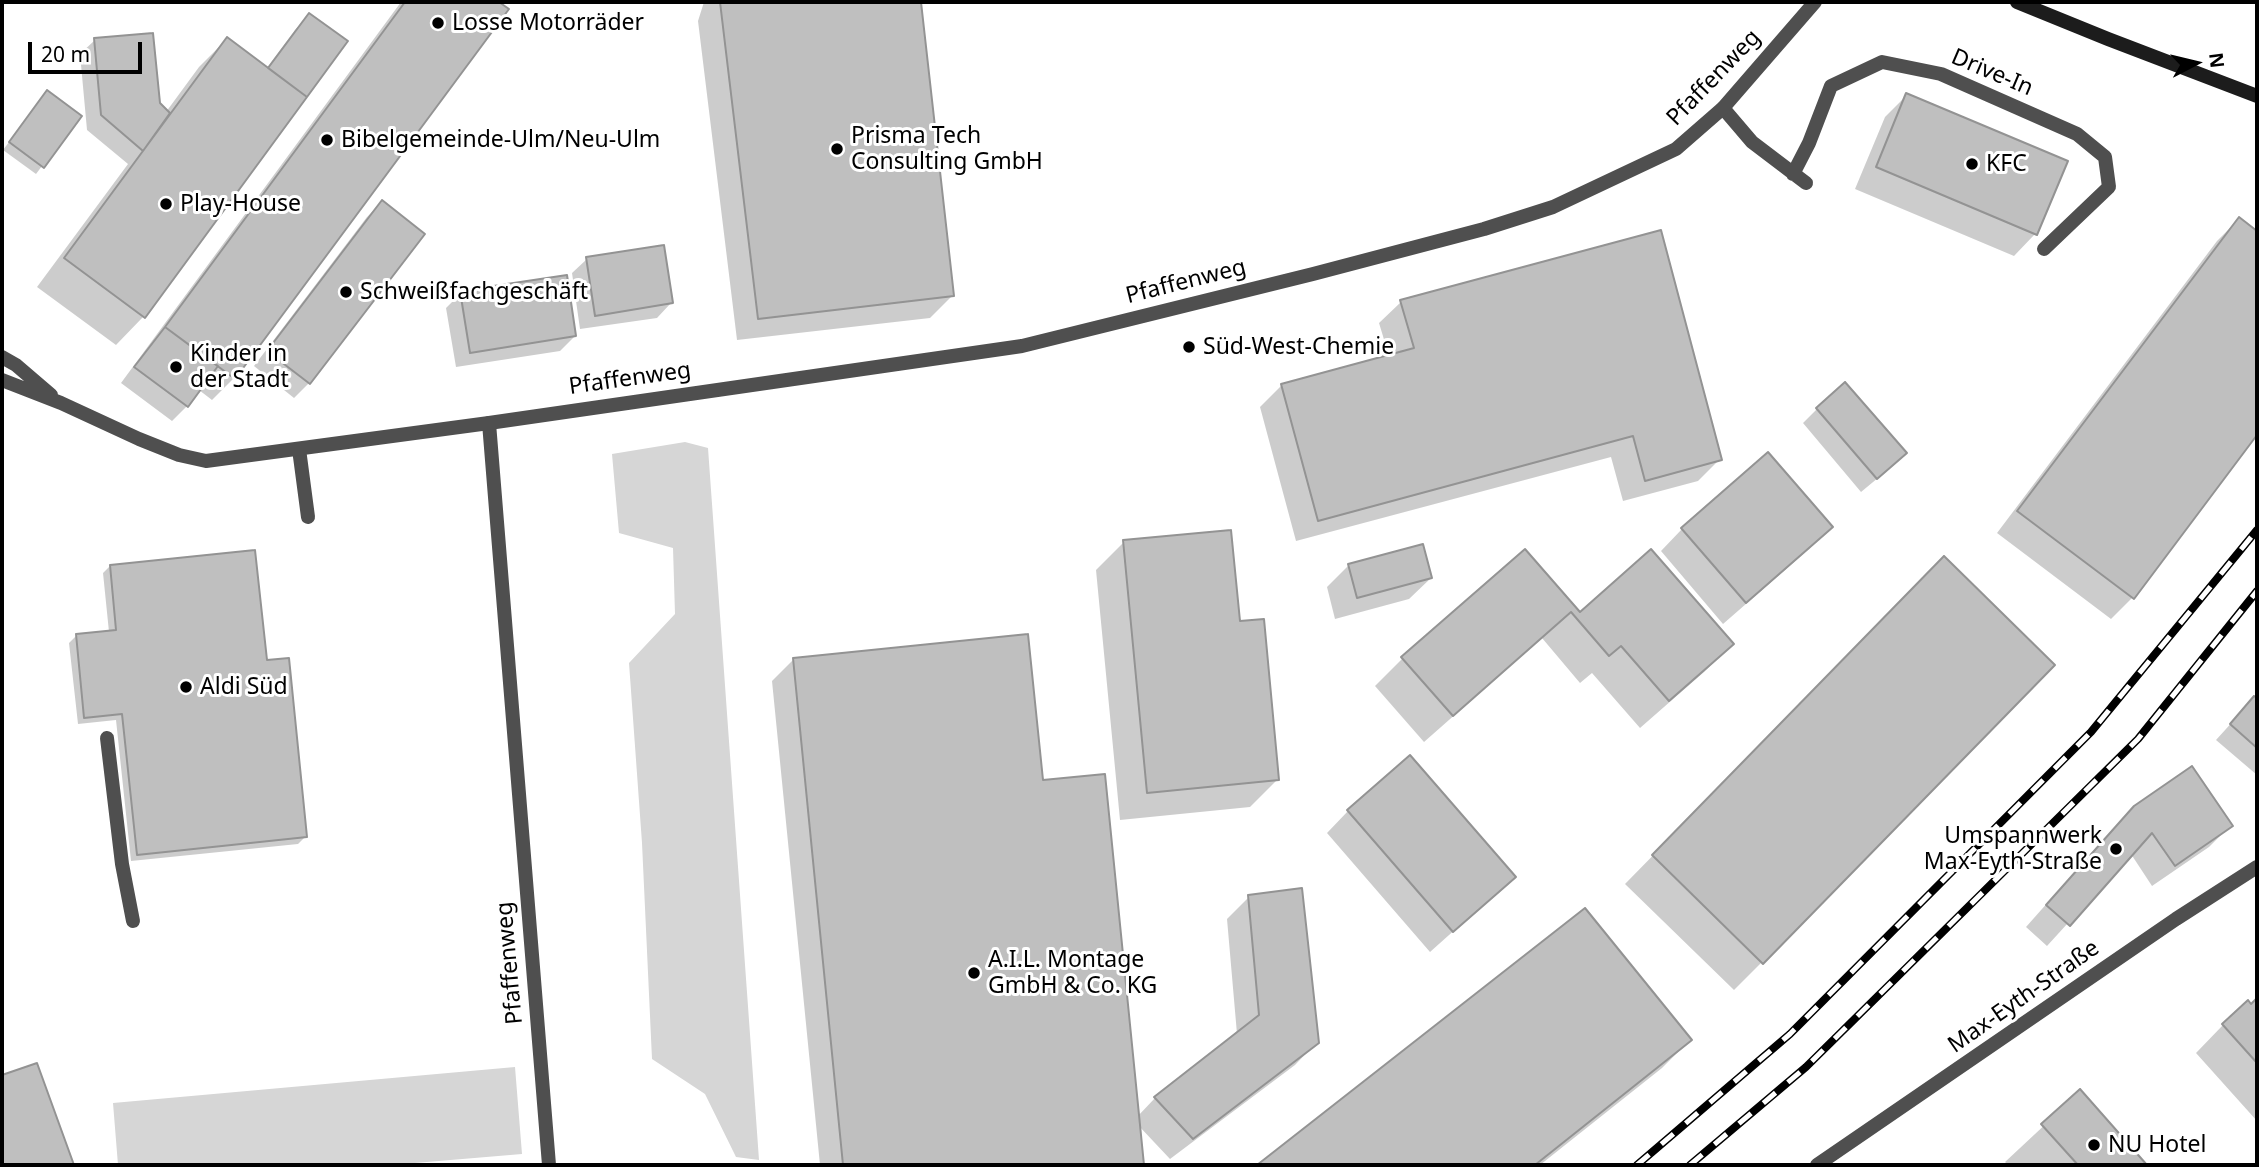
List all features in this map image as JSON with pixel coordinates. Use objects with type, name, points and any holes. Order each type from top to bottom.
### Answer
[{"type":"main road","points":[[2017,2],[2257,96]]},
{"type":"street","name":"Pfaffenweg","points":[[2,380],[179,455],[206,461],[1022,346],[1313,274],[1484,229],[1553,207],[1676,149],[1723,108],[1815,2]]},
{"type":"street","name":"Drive-In","points":[[1793,173],[1809,143],[1831,86],[1882,62],[1941,74],[2077,134],[2105,157],[2109,187],[2044,249]]},
{"type":"street","points":[[1723,108],[1752,142],[1806,183]]},
{"type":"street","name":"Pfaffenweg","points":[[2,357],[16,365],[61,403]]},
{"type":"street","name":"Pfaffenweg","points":[[489,423],[549,1165]]},
{"type":"street","points":[[299,449],[308,517]]},
{"type":"street","points":[[107,737],[122,864],[132,921]]},
{"type":"street","name":"Max-Eyth-Straße","points":[[1816,1165],[2176,919],[2257,867]]},
{"type":"shaded area","points":[[685,442],[708,448],[759,1160],[736,1157],[705,1094],[652,1059],[642,843],[629,663],[675,614],[673,548],[619,533],[612,454]]},
{"type":"shaded area","points":[[515,1067],[522,1154],[391,1165],[118,1165],[113,1103]]},
{"type":"building","points":[[405,2],[499,2],[509,9],[235,379],[165,327]]},
{"type":"building","name":"Prisma Tech Consulting GmbH","points":[[720,2],[921,2],[954,296],[758,319]]},
{"type":"building","points":[[309,13],[348,41],[307,97],[268,68]]},
{"type":"building","points":[[153,33],[160,103],[170,113],[143,151],[101,115],[94,38]]},
{"type":"building","name":"Play-House","points":[[227,37],[307,97],[145,318],[64,258]]},
{"type":"building","points":[[47,90],[82,116],[44,168],[9,142]]},
{"type":"building","name":"KFC","points":[[1906,93],[2068,161],[2037,235],[1876,167]]},
{"type":"building","name":"Schweißfachgeschäft","points":[[382,200],[425,234],[310,384],[267,351]]},
{"type":"building","points":[[2239,217],[2257,231],[2257,435],[2134,599],[2017,511]]},
{"type":"building","points":[[1661,230],[1722,460],[1645,481],[1633,436],[1318,521],[1281,384],[1414,348],[1400,300]]},
{"type":"building","points":[[664,245],[673,303],[595,316],[586,257]]},
{"type":"building","points":[[567,275],[576,336],[470,353],[460,291]]},
{"type":"building","name":"Kinder in der Stadt","points":[[165,327],[218,366],[188,407],[134,367]]},
{"type":"building","points":[[1845,382],[1907,453],[1877,479],[1816,408]]},
{"type":"building","points":[[1768,452],[1833,527],[1746,603],[1681,528]]},
{"type":"building","points":[[1231,530],[1240,621],[1264,619],[1279,780],[1147,793],[1123,540]]},
{"type":"building","points":[[1423,544],[1432,578],[1357,598],[1348,564]]},
{"type":"building","points":[[1525,549],[1580,612],[1651,549],[1734,644],[1669,701],[1621,646],[1609,656],[1571,612],[1453,716],[1401,657]]},
{"type":"building","name":"Aldi Süd","points":[[255,550],[267,660],[289,658],[307,837],[137,855],[122,714],[84,718],[76,634],[116,630],[110,565]]},
{"type":"building","points":[[1944,556],[2055,665],[1763,964],[1652,855]]},
{"type":"building","name":"A.I.L. Montage GmbH & Co. KG","points":[[1028,634],[1043,780],[1105,774],[1144,1165],[843,1165],[793,658]]},
{"type":"building","points":[[2254,696],[2257,698],[2257,748],[2230,724]]},
{"type":"building","points":[[1410,755],[1516,877],[1453,932],[1347,810]]},
{"type":"building","name":"Umspannwerk Max-Eyth-Straße","points":[[2192,766],[2233,826],[2175,866],[2152,833],[2070,926],[2046,905],[2134,806]]},
{"type":"building","points":[[1302,888],[1319,1043],[1193,1139],[1154,1097],[1259,1015],[1248,895]]},
{"type":"building","points":[[1585,908],[1692,1040],[1535,1165],[1257,1165]]},
{"type":"building","points":[[2257,998],[2257,1063],[2222,1024],[2248,1000],[2251,1004]]},
{"type":"building","points":[[37,1063],[74,1165],[2,1165],[2,1075]]},
{"type":"building","name":"NU Hotel","points":[[2080,1089],[2147,1165],[2078,1165],[2041,1124]]},
{"type":"railway","points":[[1637,1165],[1790,1034],[2091,732],[2257,530]]},
{"type":"railway","points":[[1690,1165],[1806,1067],[2138,739],[2257,591]]},
{"type":"place","name":"Losse Motorräder","points":[[438,23]]},
{"type":"place","name":"Bibelgemeinde-Ulm/Neu-Ulm","points":[[327,140]]},
{"type":"place","name":"Prisma Tech Consulting GmbH","points":[[837,149]]},
{"type":"place","name":"KFC","points":[[1972,164]]},
{"type":"place","name":"Play-House","points":[[166,204]]},
{"type":"place","name":"Schweißfachgeschäft","points":[[346,292]]},
{"type":"place","name":"Süd-West-Chemie","points":[[1189,347]]},
{"type":"place","name":"Kinder in der Stadt","points":[[176,367]]},
{"type":"place","name":"Aldi Süd","points":[[186,687]]},
{"type":"place","name":"Umspannwerk Max-Eyth-Straße","points":[[2116,849]]},
{"type":"place","name":"A.I.L. Montage GmbH & Co. KG","points":[[974,973]]},
{"type":"place","name":"NU Hotel","points":[[2094,1145]]}]
